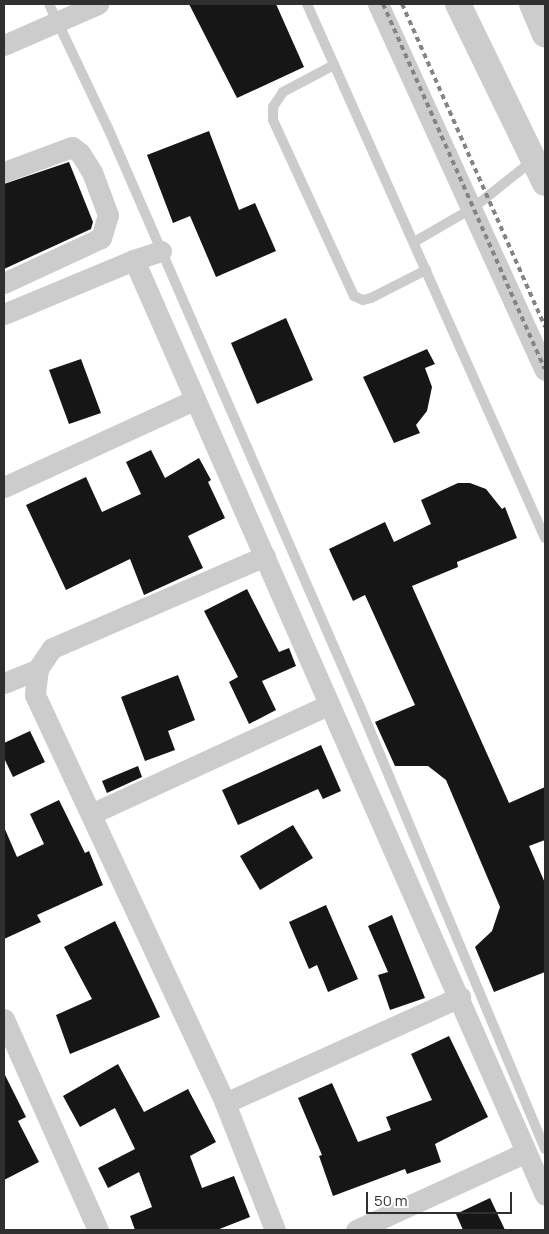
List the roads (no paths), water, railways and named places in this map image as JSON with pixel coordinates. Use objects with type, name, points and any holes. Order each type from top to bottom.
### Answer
[{"type":"street","points":[[4,45],[52,13],[98,4]]},
{"type":"street","points":[[378,4],[473,208],[545,370]]},
{"type":"street","points":[[458,4],[545,183]]},
{"type":"street","points":[[532,4],[545,34]]},
{"type":"street","points":[[4,172],[72,147],[80,153],[92,172],[108,215],[101,238],[4,283]]},
{"type":"street","points":[[4,314],[134,260],[161,251]]},
{"type":"street","points":[[134,260],[194,400],[265,556],[328,705],[460,997],[536,1151],[545,1195]]},
{"type":"street","points":[[4,487],[194,400]]},
{"type":"street","points":[[265,556],[52,648],[38,669],[35,694],[225,1103],[275,1230]]},
{"type":"street","points":[[4,683],[38,669]]},
{"type":"street","points":[[91,814],[328,705]]},
{"type":"street","points":[[225,1103],[460,997]]},
{"type":"street","points":[[4,1019],[98,1230]]},
{"type":"street","points":[[356,1230],[536,1151]]},
{"type":"lane","points":[[308,4],[545,538]]},
{"type":"lane","points":[[52,13],[108,128],[361,709],[474,986],[536,1151]]},
{"type":"lane","points":[[334,65],[283,92],[274,107],[273,120],[354,296],[363,300],[371,298],[426,270]]},
{"type":"lane","points":[[414,242],[473,208],[534,160]]},
{"type":"railway","points":[[383,4],[545,369]]},
{"type":"railway","points":[[402,4],[545,327]]}]
